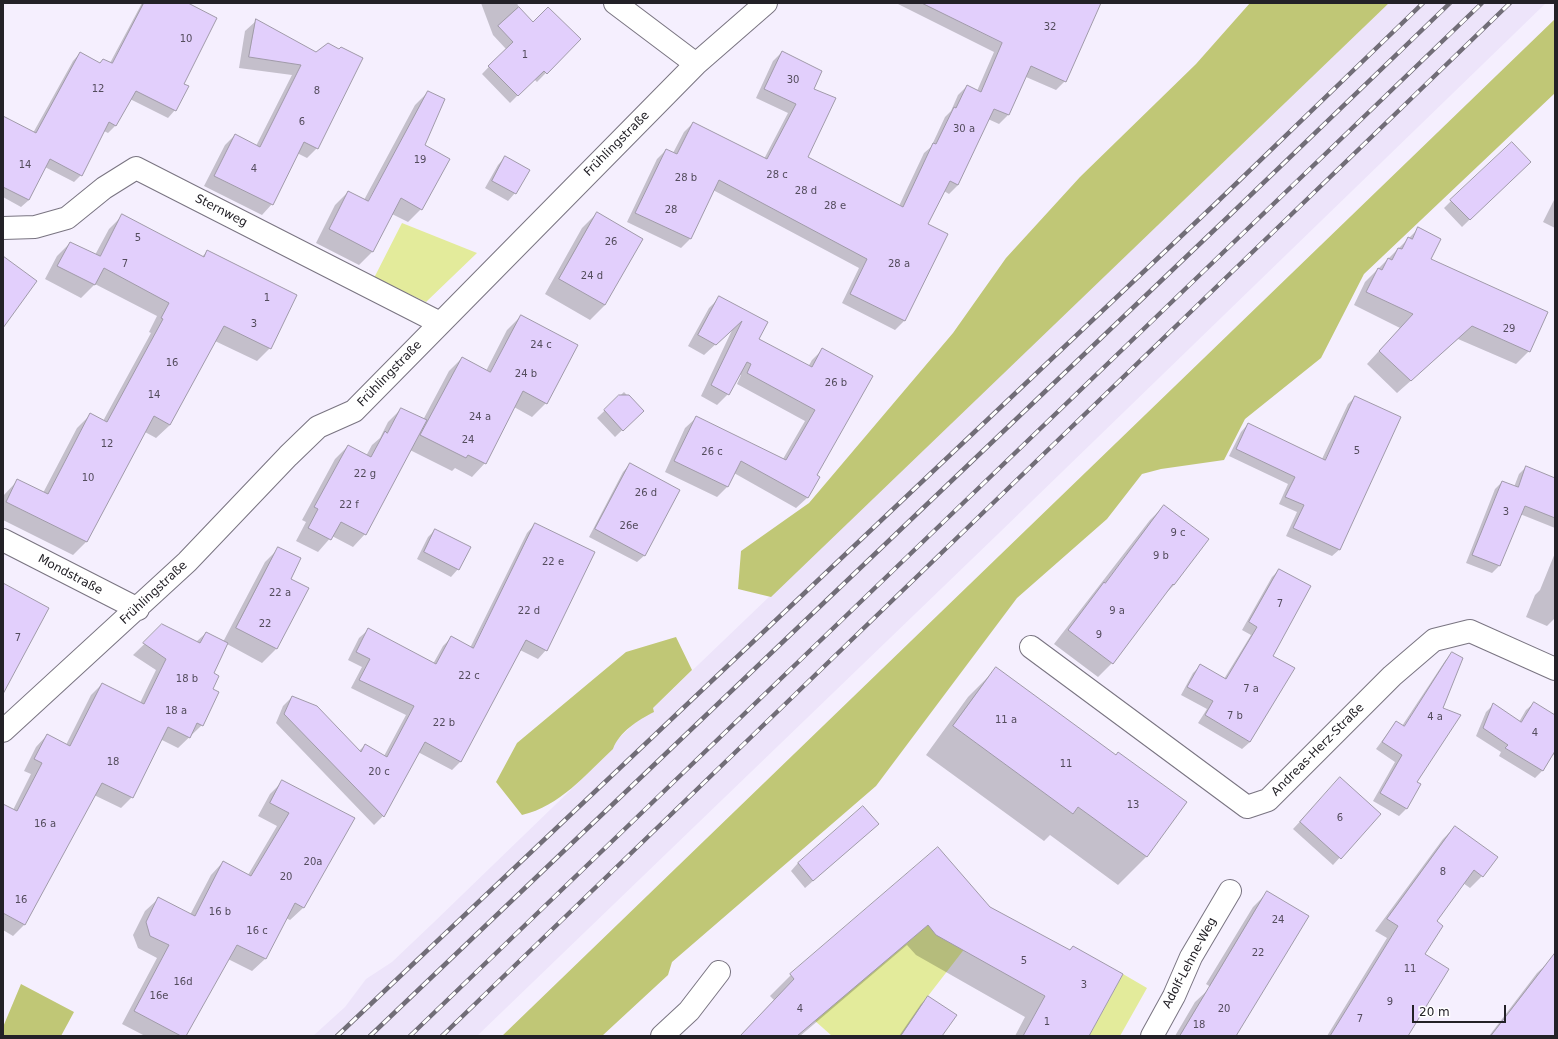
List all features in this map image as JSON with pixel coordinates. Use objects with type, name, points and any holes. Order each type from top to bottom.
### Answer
[{"type":"street","points":[[614,3],[696,64]]},
{"type":"street","name":"Frühlingstraße","points":[[3,731],[138,609],[187,562],[288,456],[318,427],[354,411],[696,64],[766,3]]},
{"type":"street","name":"Sternweg","points":[[3,228],[35,227],[67,218],[104,188],[136,168],[440,323]]},
{"type":"street","name":"Mondstraße","points":[[3,540],[138,609]]},
{"type":"street","name":"Andreas-Herz-Straße","points":[[1031,647],[1247,806],[1268,800],[1392,676],[1434,640],[1470,631],[1555,669]]},
{"type":"street","name":"Adolf-Lehne-Weg","points":[[1152,1036],[1174,996],[1191,957],[1230,891]]},
{"type":"street","points":[[662,1036],[689,1011],[719,972]]},
{"type":"shaded area","points":[[1389,3],[1546,3],[477,1036],[313,1036],[345,1007],[366,979],[392,962],[432,924],[613,749],[616,741],[638,720],[653,712],[652,709]]},
{"type":"green space","points":[[1250,3],[1389,3],[771,597],[738,589],[741,551],[809,503],[953,333],[1006,258],[1080,177],[1196,64]]},
{"type":"green space","points":[[1555,19],[1555,93],[1364,274],[1321,358],[1245,419],[1224,460],[1161,469],[1142,474],[1107,519],[1017,598],[876,786],[672,962],[668,975],[602,1036],[502,1036]]},
{"type":"green space","points":[[402,223],[477,253],[426,302],[374,278]]},
{"type":"green space","points":[[676,637],[692,670],[653,708],[654,712],[624,732],[613,749],[582,779],[548,805],[536,811],[522,815],[496,782],[517,743],[626,652]]},
{"type":"green space","points":[[928,925],[969,943],[928,996],[901,1036],[832,1036],[814,1020]]},
{"type":"green space","points":[[1123,974],[1147,988],[1120,1036],[1089,1036]]},
{"type":"green space","points":[[21,984],[74,1012],[61,1036],[3,1036],[3,1027]]},
{"type":"building","points":[[144,3],[188,3],[217,18],[184,84],[189,86],[176,111],[136,91],[116,126],[109,122],[82,176],[50,159],[29,200],[3,187],[3,116],[36,133],[80,52],[100,63],[103,59],[112,63]]},
{"type":"building","points":[[922,3],[1101,3],[1066,82],[1031,66],[1009,115],[994,109],[958,185],[950,181],[928,224],[948,234],[905,321],[850,294],[867,259],[719,180],[691,239],[635,213],[666,149],[677,154],[693,122],[767,159],[796,104],[764,89],[782,51],[822,71],[814,89],[836,98],[808,157],[903,207],[933,143],[936,144],[954,107],[956,108],[967,85],[981,92],[1002,43]]},
{"type":"building","points":[[519,7],[533,22],[548,7],[581,39],[547,74],[544,71],[518,96],[488,66],[513,42],[498,26]]},
{"type":"building","points":[[256,19],[316,52],[328,43],[339,49],[341,47],[363,58],[318,149],[304,142],[273,205],[214,176],[235,134],[260,147],[301,65],[249,57]]},
{"type":"building","points":[[428,91],[445,99],[425,145],[450,159],[422,210],[401,198],[373,252],[329,229],[348,191],[368,201]]},
{"type":"building","points":[[1512,142],[1531,162],[1470,220],[1450,200]]},
{"type":"building","points":[[505,156],[530,170],[516,194],[492,181]]},
{"type":"building","points":[[597,212],[643,239],[605,305],[559,279]]},
{"type":"building","points":[[122,214],[204,257],[207,250],[297,295],[271,349],[224,326],[170,425],[154,416],[87,542],[6,502],[17,479],[48,494],[90,413],[107,422],[163,319],[161,318],[169,303],[104,268],[95,285],[57,266],[70,242],[100,256]]},
{"type":"building","points":[[1418,227],[1441,239],[1431,259],[1548,312],[1530,352],[1472,326],[1411,381],[1379,351],[1413,314],[1366,292],[1378,268],[1382,270],[1388,258],[1392,260],[1398,248],[1402,249],[1408,237],[1412,239]]},
{"type":"building","points":[[3,256],[37,281],[3,328]]},
{"type":"building","points":[[719,296],[768,322],[759,339],[812,367],[822,348],[873,376],[817,475],[820,477],[808,498],[741,461],[728,487],[674,461],[696,416],[786,460],[815,410],[747,373],[751,364],[747,362],[729,395],[711,385],[742,321],[716,345],[698,335]]},
{"type":"building","points":[[521,315],[578,345],[547,404],[523,391],[486,464],[468,455],[466,458],[420,435],[462,357],[490,372]]},
{"type":"building","points":[[619,395],[629,395],[644,411],[623,431],[604,410]]},
{"type":"building","points":[[1355,396],[1401,417],[1340,550],[1293,528],[1304,505],[1285,497],[1295,477],[1236,449],[1248,423],[1325,460]]},
{"type":"building","points":[[401,408],[427,420],[366,535],[341,522],[331,540],[308,528],[318,509],[314,507],[348,445],[371,457],[385,431],[387,433]]},
{"type":"building","points":[[630,463],[680,490],[645,556],[595,529]]},
{"type":"building","points":[[1526,466],[1555,478],[1555,518],[1525,506],[1500,566],[1472,555],[1502,481],[1518,487]]},
{"type":"building","points":[[1164,505],[1209,539],[1113,664],[1068,630]]},
{"type":"building","points":[[535,523],[595,552],[547,651],[526,640],[461,762],[425,742],[384,817],[284,714],[292,696],[317,706],[361,752],[365,744],[387,757],[414,706],[359,680],[370,659],[356,652],[368,628],[436,664],[451,636],[473,648]]},
{"type":"building","points":[[435,529],[471,547],[459,570],[424,552]]},
{"type":"building","points":[[278,547],[301,558],[291,579],[309,588],[277,649],[236,628]]},
{"type":"building","points":[[1279,569],[1311,586],[1273,656],[1295,668],[1250,742],[1205,715],[1213,701],[1187,687],[1200,664],[1226,679],[1257,627],[1249,622]]},
{"type":"building","points":[[3,583],[49,608],[3,694]]},
{"type":"building","points":[[162,624],[200,643],[206,632],[228,643],[214,673],[219,676],[213,689],[219,692],[203,726],[197,723],[190,738],[168,727],[133,798],[102,783],[25,925],[3,913],[3,804],[17,811],[42,763],[34,759],[47,734],[70,746],[102,683],[144,704],[166,659],[143,643]]},
{"type":"building","points":[[1452,652],[1463,658],[1443,708],[1461,715],[1417,782],[1421,784],[1407,809],[1380,793],[1402,755],[1382,742],[1396,721],[1404,726]]},
{"type":"building","points":[[996,667],[1116,755],[1118,752],[1187,802],[1147,857],[1078,807],[1073,814],[953,726]]},
{"type":"building","points":[[1534,702],[1555,715],[1555,751],[1543,771],[1505,748],[1508,745],[1483,728],[1493,703],[1521,722]]},
{"type":"building","points":[[1340,777],[1381,814],[1341,859],[1300,822]]},
{"type":"building","points":[[282,780],[355,818],[304,908],[295,903],[266,959],[237,945],[186,1036],[181,1036],[134,1011],[169,945],[150,936],[146,922],[158,897],[195,916],[223,861],[251,876],[289,813],[270,803]]},
{"type":"building","points":[[863,806],[879,824],[813,881],[798,863]]},
{"type":"building","points":[[1455,826],[1498,857],[1483,877],[1474,870],[1437,921],[1443,926],[1425,954],[1449,969],[1408,1036],[1330,1036],[1398,926],[1387,919]]},
{"type":"building","points":[[938,847],[990,907],[1070,950],[1073,946],[1123,974],[1089,1036],[1023,1036],[1045,996],[936,935],[928,925],[797,1036],[740,1036],[794,979],[790,974]]},
{"type":"building","points":[[1267,891],[1309,916],[1236,1036],[1180,1036]]},
{"type":"building","points":[[1555,953],[1555,1036],[1491,1036]]},
{"type":"building","points":[[928,996],[957,1015],[942,1036],[901,1036]]},
{"type":"railway","points":[[337,1036],[1214,205],[1423,3]]},
{"type":"railway","points":[[370,1036],[1450,3]]},
{"type":"railway","points":[[410,1036],[1482,3]]},
{"type":"railway","points":[[442,1036],[1510,3]]}]
